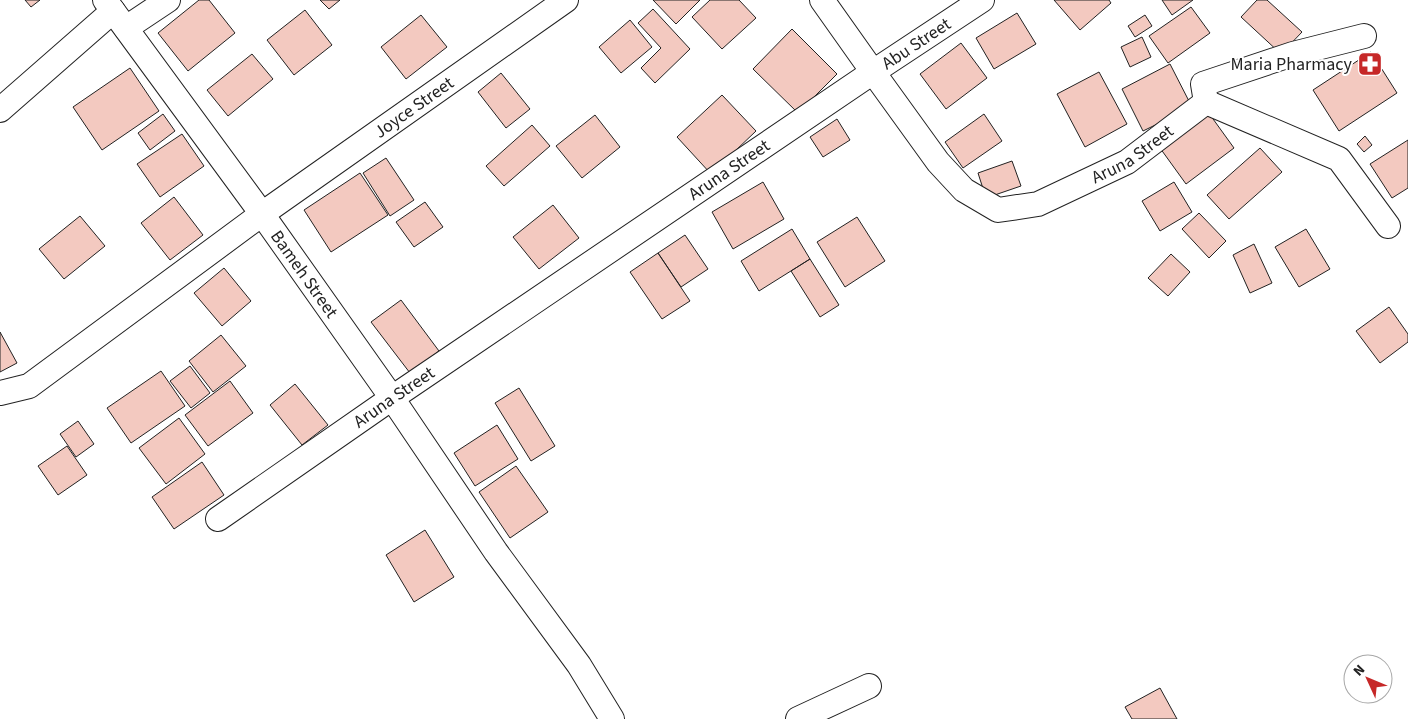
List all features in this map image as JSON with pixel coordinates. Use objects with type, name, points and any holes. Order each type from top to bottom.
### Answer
[{"type":"street","points":[[0,110],[115,13],[168,0]]},
{"type":"street","name":"Joyce Street","points":[[0,393],[29,386],[262,214],[566,0]]},
{"type":"street","name":"Abu Street","points":[[822,0],[873,72],[982,0]]},
{"type":"street","name":"Bameh Street","points":[[115,13],[262,214],[392,398],[496,552],[579,665],[612,719]]},
{"type":"street","name":"Aruna Street","points":[[218,519],[392,398],[873,72],[938,162],[964,190],[998,210],[1038,204],[1127,162],[1205,93],[1293,54],[1364,36]]},
{"type":"street","points":[[1205,93],[1339,159],[1388,226]]},
{"type":"street","points":[[798,719],[870,686]]},
{"type":"building","points":[[25,0],[40,0],[31,7]]},
{"type":"building","points":[[199,0],[209,0],[235,33],[188,71],[158,33]]},
{"type":"building","points":[[320,0],[340,0],[329,9]]},
{"type":"building","points":[[653,0],[700,0],[676,24]]},
{"type":"building","points":[[710,0],[739,0],[756,18],[722,49],[692,17]]},
{"type":"building","points":[[1054,0],[1109,0],[1111,3],[1080,30]]},
{"type":"building","points":[[1162,0],[1193,0],[1172,15]]},
{"type":"building","points":[[1257,0],[1267,0],[1302,32],[1281,54],[1241,17]]},
{"type":"building","points":[[1191,7],[1210,33],[1168,63],[1149,36]]},
{"type":"building","points":[[653,9],[690,49],[655,83],[641,68],[661,48],[638,23]]},
{"type":"building","points":[[305,10],[332,45],[294,75],[267,40]]},
{"type":"building","points":[[1017,13],[1036,44],[994,69],[976,38]]},
{"type":"building","points":[[421,15],[447,47],[406,79],[381,47]]},
{"type":"building","points":[[1145,15],[1152,26],[1135,37],[1128,26]]},
{"type":"building","points":[[630,20],[652,47],[621,73],[599,47]]},
{"type":"building","points":[[792,29],[837,74],[798,113],[753,69]]},
{"type":"building","points":[[1142,37],[1151,57],[1130,67],[1121,47]]},
{"type":"building","points":[[961,43],[987,78],[946,109],[920,74]]},
{"type":"building","points":[[1371,52],[1397,93],[1339,131],[1313,90]]},
{"type":"building","points":[[252,54],[273,79],[228,116],[207,90]]},
{"type":"building","points":[[1170,64],[1192,107],[1143,131],[1122,89]]},
{"type":"building","points":[[130,68],[159,111],[102,150],[73,107]]},
{"type":"building","points":[[1099,72],[1127,124],[1085,147],[1057,94]]},
{"type":"building","points":[[501,73],[530,109],[506,128],[478,92]]},
{"type":"building","points":[[722,95],[756,131],[711,174],[677,137]]},
{"type":"building","points":[[1208,112],[1234,148],[1186,184],[1160,148]]},
{"type":"building","points":[[163,114],[175,131],[150,150],[138,133]]},
{"type":"building","points":[[984,114],[1002,141],[963,168],[945,142]]},
{"type":"building","points":[[595,115],[620,147],[582,178],[556,146]]},
{"type":"building","points":[[837,119],[850,140],[823,157],[810,137]]},
{"type":"building","points":[[532,125],[550,146],[504,186],[486,166]]},
{"type":"building","points":[[182,134],[204,166],[160,197],[137,164]]},
{"type":"building","points":[[1365,136],[1372,145],[1364,152],[1357,144]]},
{"type":"building","points":[[1408,140],[1408,188],[1392,198],[1370,164]]},
{"type":"building","points":[[1260,148],[1282,172],[1229,219],[1207,195]]},
{"type":"building","points":[[386,158],[414,200],[390,216],[363,173]]},
{"type":"building","points":[[1012,161],[1021,186],[986,198],[978,173]]},
{"type":"building","points":[[360,173],[388,215],[331,252],[304,210]]},
{"type":"building","points":[[763,182],[784,219],[733,249],[712,212]]},
{"type":"building","points":[[1174,182],[1192,212],[1160,231],[1142,201]]},
{"type":"building","points":[[174,197],[203,235],[170,260],[141,223]]},
{"type":"building","points":[[425,202],[443,227],[414,247],[396,222]]},
{"type":"building","points":[[553,205],[579,238],[539,269],[513,237]]},
{"type":"building","points":[[1199,213],[1226,241],[1209,258],[1182,229]]},
{"type":"building","points":[[80,216],[105,246],[64,279],[39,249]]},
{"type":"building","points":[[857,217],[885,261],[845,287],[817,242]]},
{"type":"building","points":[[792,229],[810,259],[759,291],[741,261]]},
{"type":"building","points":[[1306,229],[1330,269],[1299,287],[1275,247]]},
{"type":"building","points":[[685,235],[708,269],[681,287],[658,253]]},
{"type":"building","points":[[1254,244],[1272,283],[1250,293],[1233,255]]},
{"type":"building","points":[[658,253],[690,301],[662,319],[630,272]]},
{"type":"building","points":[[1171,254],[1190,272],[1168,296],[1148,278]]},
{"type":"building","points":[[810,259],[839,305],[820,317],[791,271]]},
{"type":"building","points":[[224,268],[251,301],[222,326],[194,293]]},
{"type":"building","points":[[401,300],[439,351],[410,373],[371,322]]},
{"type":"building","points":[[1389,307],[1408,334],[1408,342],[1380,363],[1356,331]]},
{"type":"building","points":[[0,332],[17,363],[0,372]]},
{"type":"building","points":[[221,335],[246,366],[213,392],[189,361]]},
{"type":"building","points":[[190,366],[210,393],[191,408],[170,381]]},
{"type":"building","points":[[161,371],[185,406],[131,443],[107,408]]},
{"type":"building","points":[[230,381],[253,413],[208,446],[185,415]]},
{"type":"building","points":[[295,384],[328,425],[302,445],[270,405]]},
{"type":"building","points":[[519,388],[555,446],[531,461],[495,403]]},
{"type":"building","points":[[179,418],[205,454],[166,484],[139,448]]},
{"type":"building","points":[[78,421],[94,444],[76,457],[60,434]]},
{"type":"building","points":[[497,425],[518,459],[475,486],[454,453]]},
{"type":"building","points":[[67,446],[87,475],[58,495],[38,466]]},
{"type":"building","points":[[202,462],[224,495],[174,529],[152,497]]},
{"type":"building","points":[[516,466],[548,512],[510,538],[479,492]]},
{"type":"building","points":[[425,530],[454,577],[414,602],[386,555]]},
{"type":"building","points":[[1160,688],[1177,719],[1132,719],[1125,707]]},
{"type":"place","name":"Maria Pharmacy","points":[[1370,64]]}]
